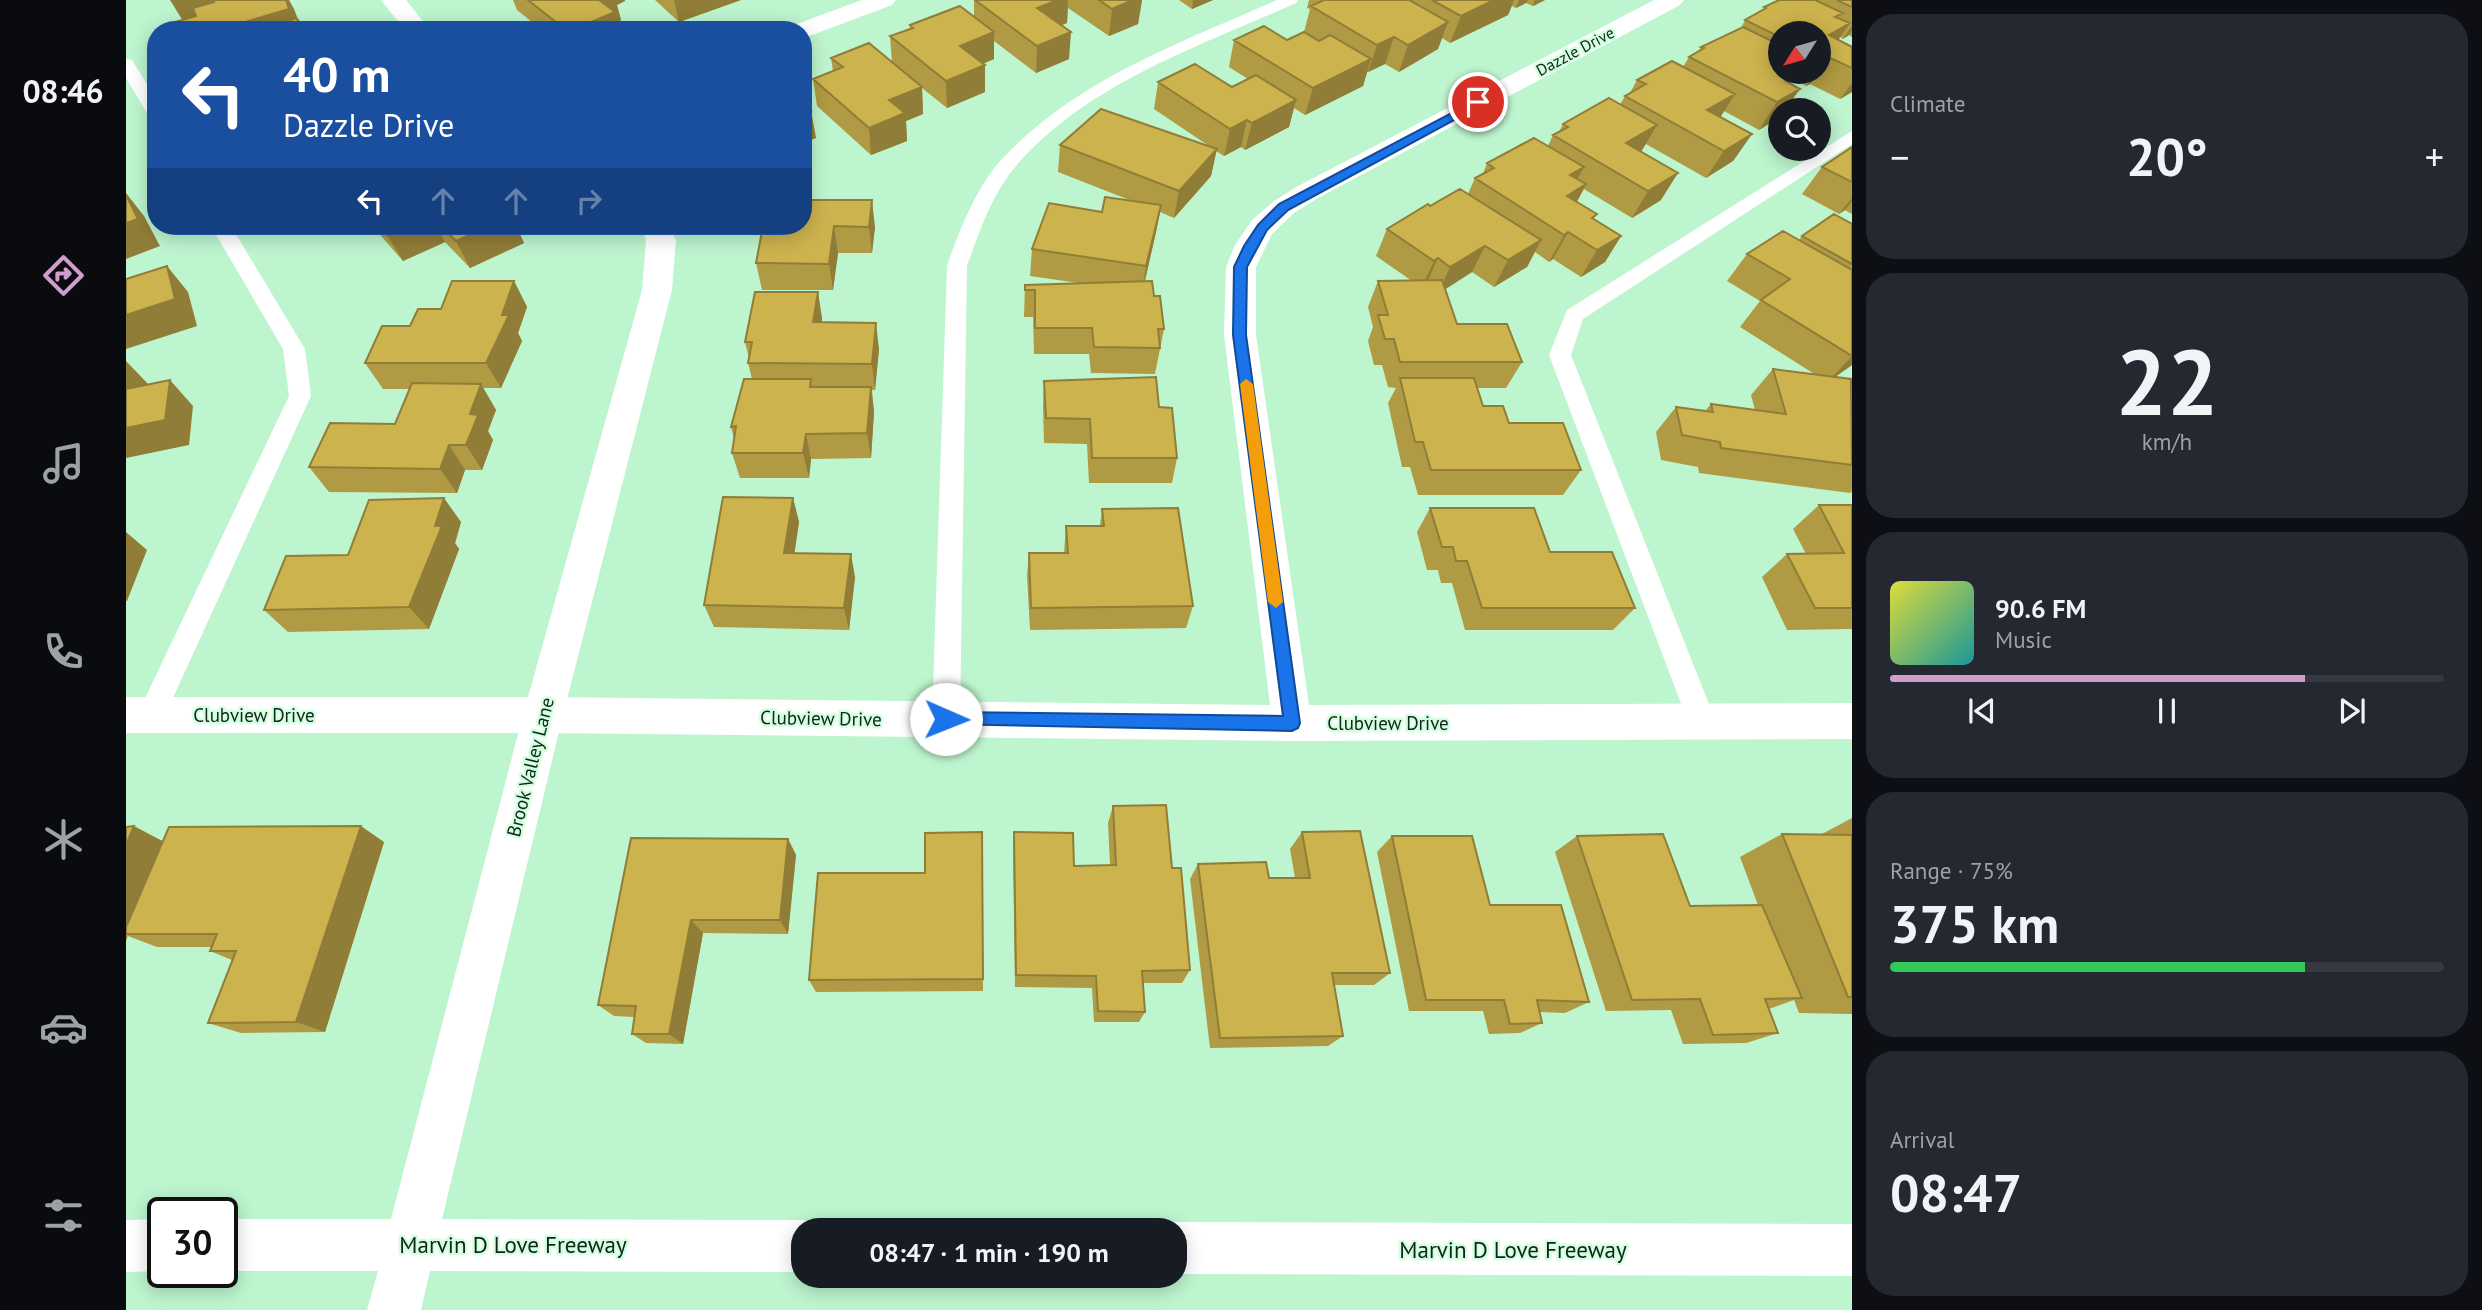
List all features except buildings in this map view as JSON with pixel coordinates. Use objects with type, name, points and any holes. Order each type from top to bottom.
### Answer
[{"type":"street","points":[[393,0],[410,21]]},
{"type":"street","points":[[812,27],[884,0]]},
{"type":"street","name":"Dazzle Drive","points":[[1292,723],[1240,335],[1241,267],[1250,246],[1262,228],[1284,207],[1308,192],[1672,0]]},
{"type":"street","name":"Brook Valley Lane","points":[[394,1310],[544,715],[657,290],[661,240],[659,235]]},
{"type":"street","name":"Clubview Drive","points":[[139,715],[544,715],[1292,723],[1852,721]]},
{"type":"street","name":"Marvin D Love Freeway","points":[[238,1245],[411,1243],[791,1246]]},
{"type":"street","points":[[126,1246],[147,1245]]},
{"type":"street","name":"Marvin D Love Freeway","points":[[1187,1248],[1852,1250]]},
{"type":"lane","points":[[946,719],[957,266],[974,218],[1008,163],[1069,108],[1124,74],[1290,0]]},
{"type":"lane","points":[[126,64],[147,99]]},
{"type":"lane","points":[[1702,722],[1560,355],[1574,315],[1852,136]]},
{"type":"lane","points":[[139,715],[300,396],[294,349],[226,235]]},
{"type":"slow traffic","points":[[1246,384],[1276,602]]},
{"type":"route","points":[[946,719],[1292,723],[1240,335],[1241,267],[1262,228],[1284,207],[1478,102]]}]
